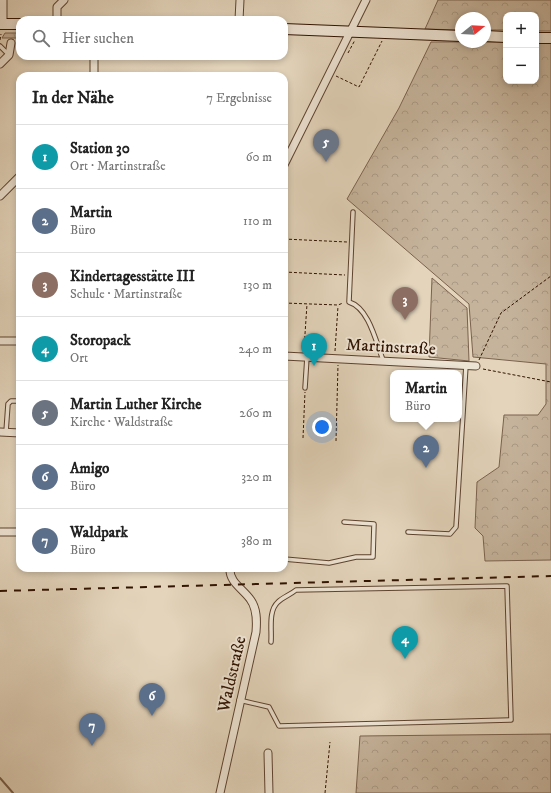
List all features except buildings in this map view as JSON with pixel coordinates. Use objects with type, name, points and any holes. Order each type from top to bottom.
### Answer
[{"type":"main road","points":[[2,27],[16,22]]},
{"type":"main road","points":[[288,29],[351,30],[455,36]]},
{"type":"main road","points":[[491,36],[503,37]]},
{"type":"main road","points":[[539,38],[551,38]]},
{"type":"street","points":[[57,16],[57,7],[64,0]]},
{"type":"street","points":[[239,16],[240,0]]},
{"type":"street","points":[[288,157],[366,0]]},
{"type":"street","points":[[2,5],[2,27]]},
{"type":"street","points":[[0,64],[8,55],[11,43]]},
{"type":"street","points":[[94,60],[94,72]]},
{"type":"street","points":[[0,196],[16,180]]},
{"type":"street","points":[[0,341],[16,341]]},
{"type":"street","name":"Martinstraße","points":[[288,356],[476,366]]},
{"type":"street","points":[[3,432],[16,433]]},
{"type":"street","points":[[0,532],[16,532]]},
{"type":"street","name":"Waldstraße","points":[[220,793],[257,622],[253,604],[234,581],[231,572]]},
{"type":"street","points":[[268,753],[269,793]]},
{"type":"lane","points":[[0,45],[8,55]]},
{"type":"lane","points":[[353,212],[349,302],[357,304],[364,312],[383,360]]},
{"type":"lane","points":[[305,357],[305,388]]},
{"type":"lane","points":[[408,532],[450,534],[456,527],[466,365]]},
{"type":"lane","points":[[3,432],[8,404],[11,401],[16,401]]},
{"type":"lane","points":[[288,559],[329,562],[356,557],[373,557],[374,524],[344,522]]},
{"type":"lane","points":[[239,700],[269,707],[279,726],[511,720],[507,586],[296,590],[291,595],[278,602],[272,609],[271,642]]},
{"type":"path","points":[[0,45],[2,27]]},
{"type":"path","points":[[336,76],[359,87],[382,43],[382,32]]},
{"type":"path","points":[[288,239],[352,242]]},
{"type":"path","points":[[288,272],[350,275]]},
{"type":"path","points":[[551,276],[501,313],[476,366],[478,368],[551,382]]},
{"type":"path","points":[[288,303],[338,305],[349,302]]},
{"type":"path","points":[[305,357],[307,304]]},
{"type":"path","points":[[336,441],[338,305]]},
{"type":"path","points":[[303,438],[305,388]]},
{"type":"path","points":[[325,793],[330,742]]},
{"type":"green space","points":[[438,0],[551,0],[551,31],[539,31],[539,12],[503,12],[503,30],[491,30],[491,12],[455,12],[455,30],[425,29]]},
{"type":"green space","points":[[5,33],[16,33],[16,38],[2,38]]},
{"type":"green space","points":[[431,42],[455,42],[455,48],[491,48],[491,42],[503,42],[503,84],[539,84],[539,42],[551,42],[551,560],[485,561],[483,536],[475,528],[477,482],[499,467],[504,415],[538,415],[546,404],[546,364],[473,357],[469,304],[347,199],[399,108]]},
{"type":"green space","points":[[432,278],[467,308],[469,361],[429,357]]},
{"type":"green space","points":[[551,734],[551,793],[356,793],[360,736]]},
{"type":"waterway","points":[[0,778],[13,793]]},
{"type":"railway","points":[[0,591],[551,576]]},
{"type":"place","name":"Martin Luther Kirche","points":[[326,162]]},
{"type":"place","name":"Kindertagesstätte III","points":[[405,320]]},
{"type":"place","name":"Station 30","points":[[314,366]]},
{"type":"place","name":"Martin","points":[[426,468]]},
{"type":"place","name":"Storopack","points":[[405,659]]},
{"type":"place","name":"Amigo","points":[[152,716]]},
{"type":"place","name":"Waldpark","points":[[92,746]]}]
